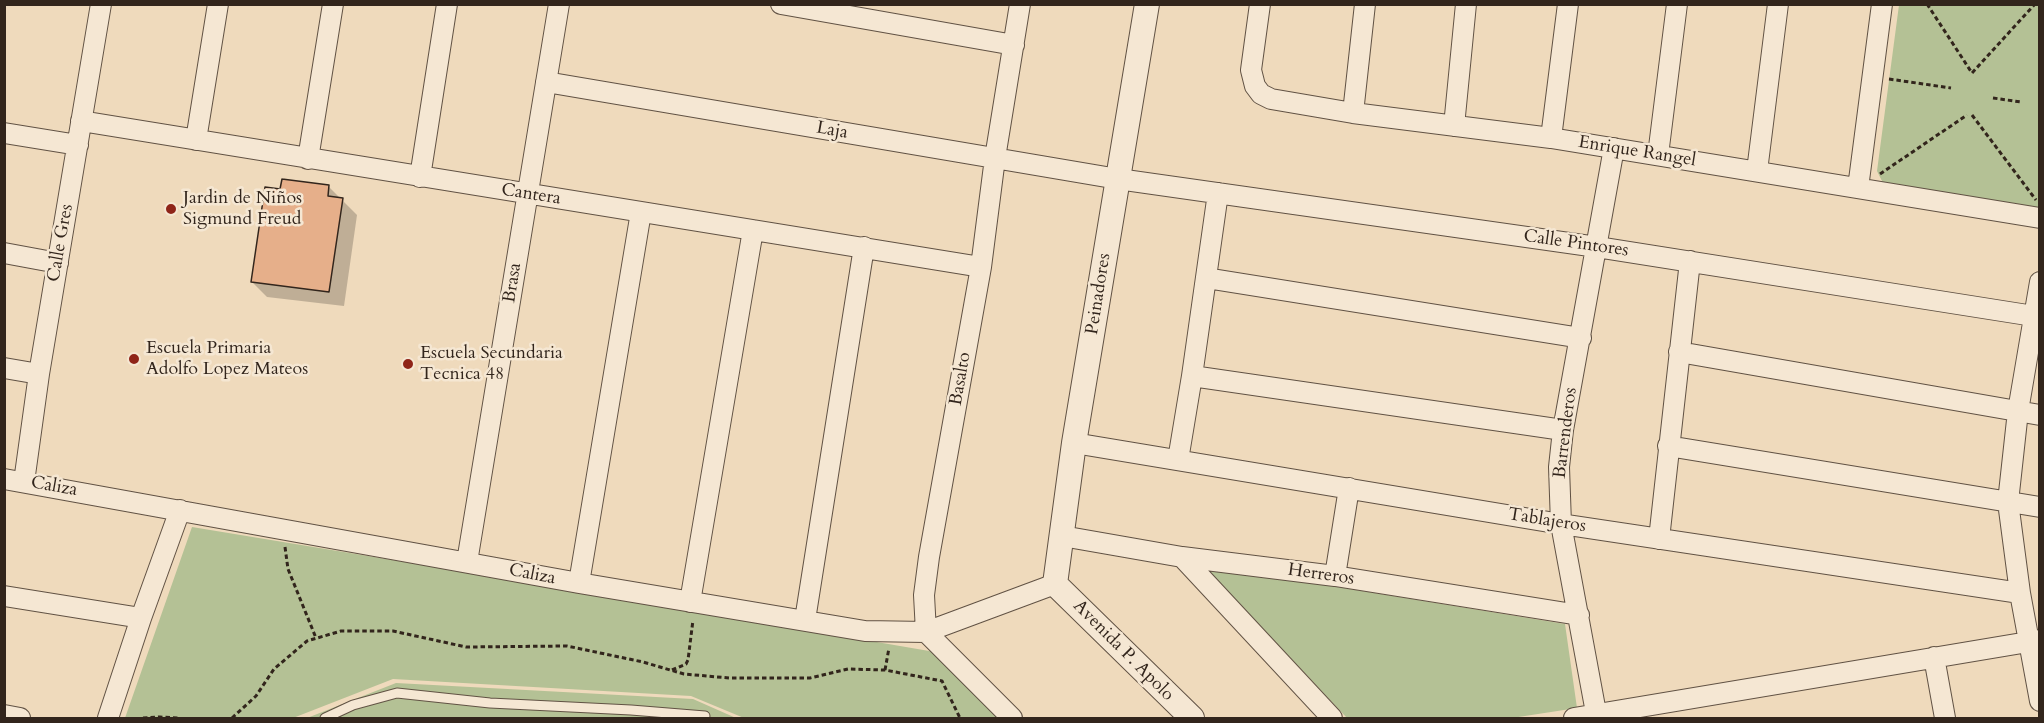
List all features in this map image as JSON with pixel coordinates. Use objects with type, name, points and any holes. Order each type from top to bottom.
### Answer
[{"type":"street","name":"Calle Gres","points":[[14,481],[39,374],[101,4]]},
{"type":"street","points":[[196,140],[218,4]]},
{"type":"street","points":[[308,159],[333,4]]},
{"type":"street","points":[[420,177],[447,4]]},
{"type":"street","name":"Brasa","points":[[466,562],[559,4]]},
{"type":"street","points":[[781,4],[1014,45]]},
{"type":"street","name":"Basalto","points":[[926,632],[924,594],[929,557],[981,267],[995,158],[1020,4]]},
{"type":"street","name":"Peinadores","points":[[1055,584],[1074,443],[1147,4]]},
{"type":"street","name":"Enrique Rangel","points":[[1260,4],[1251,70],[1255,86],[1261,94],[1271,99],[1353,113],[1551,138],[2040,218]]},
{"type":"street","points":[[1353,113],[1365,4]]},
{"type":"street","points":[[1454,126],[1466,4]]},
{"type":"street","points":[[1551,138],[1568,4]]},
{"type":"street","points":[[1658,155],[1677,4]]},
{"type":"street","points":[[1757,171],[1778,4]]},
{"type":"street","points":[[1858,188],[1882,4]]},
{"type":"street","name":"Laja","points":[[546,82],[1118,179]]},
{"type":"street","name":"Cantera","points":[[81,121],[981,267]]},
{"type":"street","points":[[4,134],[78,145]]},
{"type":"street","name":"Barrenderos","points":[[1596,717],[1561,524],[1559,467],[1563,430],[1614,148]]},
{"type":"street","name":"Calle Pintores","points":[[1118,179],[1597,247],[2037,317]]},
{"type":"street","points":[[1178,460],[1218,193]]},
{"type":"street","points":[[579,583],[641,212]]},
{"type":"street","points":[[690,602],[753,230]]},
{"type":"street","points":[[805,620],[864,248]]},
{"type":"street","points":[[4,253],[58,263]]},
{"type":"street","points":[[1659,539],[1690,261]]},
{"type":"street","points":[[1206,278],[1581,338]]},
{"type":"street","points":[[2040,282],[2037,317],[2018,411],[2008,502],[2020,593],[2034,641],[2040,701]]},
{"type":"street","points":[[1679,352],[2040,415]]},
{"type":"street","points":[[4,368],[39,374]]},
{"type":"street","points":[[1192,376],[1563,430]]},
{"type":"street","name":"Tablajeros","points":[[1074,443],[1561,524],[2020,593]]},
{"type":"street","points":[[1668,446],[2040,507]]},
{"type":"street","name":"Caliza","points":[[14,481],[579,583],[865,631],[926,632],[1055,584]]},
{"type":"street","points":[[1335,576],[1349,488]]},
{"type":"street","points":[[108,718],[180,510]]},
{"type":"street","name":"Herreros","points":[[1062,536],[1182,557],[1335,576],[1579,615]]},
{"type":"street","points":[[1182,557],[1332,718]]},
{"type":"street","name":"Avenida P. Apolo","points":[[1055,584],[1192,718]]},
{"type":"street","points":[[4,596],[141,618]]},
{"type":"street","points":[[926,632],[1012,718]]},
{"type":"street","points":[[1574,718],[1596,717],[2034,641]]},
{"type":"street","points":[[1934,657],[1946,718]]},
{"type":"street","points":[[4,715],[20,718]]},
{"type":"lane","points":[[325,718],[353,705],[397,693],[490,703],[705,716]]},
{"type":"path","points":[[1927,4],[1972,73],[2035,4]]},
{"type":"path","points":[[1873,77],[1951,88]]},
{"type":"path","points":[[1993,99],[2021,102]]},
{"type":"path","points":[[1858,188],[1970,115],[2040,206]]},
{"type":"path","points":[[287,530],[285,548],[288,569],[316,639]]},
{"type":"path","points":[[671,670],[686,664],[688,660],[693,620],[690,602]]},
{"type":"path","points":[[232,718],[256,696],[274,669],[307,641],[340,631],[393,631],[466,647],[567,646],[643,662],[684,674],[729,678],[810,678],[848,669],[885,670],[942,681],[960,718]]},
{"type":"path","points":[[885,670],[893,633]]},
{"type":"path","points":[[143,718],[178,718]]},
{"type":"green space","points":[[1899,5],[2039,5],[2039,208],[1884,185],[1877,171]]},
{"type":"green space","points":[[192,527],[935,652],[1002,718],[744,718],[691,696],[393,679],[293,718],[125,718]]},
{"type":"green space","points":[[1203,565],[1565,624],[1577,708],[1512,718],[1347,718]]},
{"type":"green space","points":[[396,683],[693,699],[736,718],[307,718]]},
{"type":"building","points":[[282,179],[329,185],[328,196],[343,198],[329,292],[251,282],[265,187],[280,189]]},
{"type":"place","name":"Jardin de Niños Sigmund Freud","points":[[171,209]]},
{"type":"place","name":"Escuela Primaria Adolfo Lopez Mateos","points":[[134,359]]},
{"type":"place","name":"Escuela Secundaria Tecnica 48","points":[[408,364]]}]
